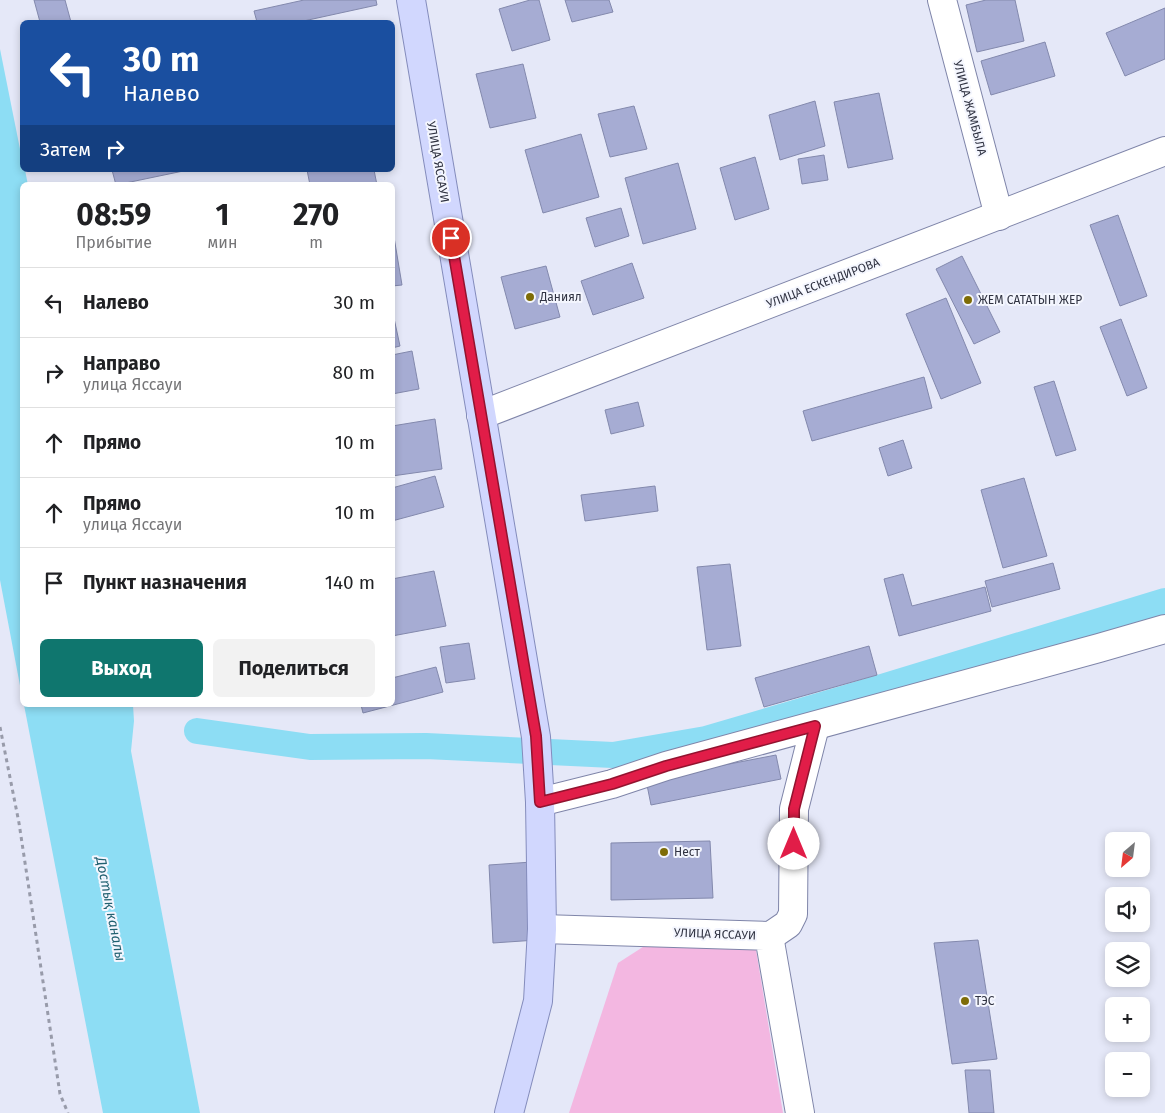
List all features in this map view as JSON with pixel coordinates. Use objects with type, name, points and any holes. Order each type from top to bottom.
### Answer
[{"type":"main road","name":"УЛИЦА ЯССАУИ","points":[[414,1],[481,415],[536,736],[540,802]]},
{"type":"main road","points":[[509,1113],[538,1001],[542,929],[540,802]]},
{"type":"street","name":"УЛИЦА ЖАМБЫЛА","points":[[942,0],[998,216]]},
{"type":"street","name":"УЛИЦА ЕСКЕНДИРОВА","points":[[481,415],[1165,151]]},
{"type":"street","points":[[540,802],[612,784],[666,766],[1165,629]]},
{"type":"street","points":[[769,937],[788,924],[793,914],[794,809],[815,726]]},
{"type":"street","name":"УЛИЦА ЯССАУИ","points":[[542,929],[769,936],[800,1113]]},
{"type":"path","points":[[0,727],[20,823],[60,1094],[68,1113]]},
{"type":"shaded area","points":[[660,936],[755,944],[783,1113],[569,1113],[618,963]]},
{"type":"water","points":[[0,49],[20,149],[20,172],[25,172],[27,182],[20,182],[20,685],[0,580]]},
{"type":"water","name":"Достық каналы","points":[[24,707],[133,707],[134,721],[131,751],[200,1113],[103,1113]]},
{"type":"building","points":[[34,0],[65,0],[70,20],[39,20]]},
{"type":"building","points":[[304,0],[376,0],[377,5],[308,20],[256,20],[254,11]]},
{"type":"building","points":[[530,0],[539,0],[550,40],[512,51],[499,9]]},
{"type":"building","points":[[565,0],[609,0],[613,12],[572,22]]},
{"type":"building","points":[[986,0],[1015,0],[1024,41],[977,52],[966,5]]},
{"type":"building","points":[[1165,8],[1165,59],[1125,76],[1106,33]]},
{"type":"building","points":[[1045,42],[1055,76],[991,95],[981,61]]},
{"type":"building","points":[[523,64],[536,118],[490,128],[476,74]]},
{"type":"building","points":[[879,93],[893,159],[848,168],[834,102]]},
{"type":"building","points":[[815,101],[825,146],[780,160],[769,115]]},
{"type":"building","points":[[634,106],[647,149],[610,157],[598,114]]},
{"type":"building","points":[[581,134],[599,197],[543,213],[525,150]]},
{"type":"building","points":[[824,155],[828,180],[802,184],[798,159]]},
{"type":"building","points":[[755,157],[769,209],[735,220],[720,168]]},
{"type":"building","points":[[678,163],[696,229],[643,244],[625,178]]},
{"type":"building","points":[[113,172],[178,172],[130,182],[115,182]]},
{"type":"building","points":[[307,172],[374,172],[376,182],[309,182]]},
{"type":"building","points":[[621,208],[629,236],[595,247],[586,218]]},
{"type":"building","points":[[1118,215],[1147,296],[1120,306],[1090,225]]},
{"type":"building","points":[[395,243],[402,285],[395,286]]},
{"type":"building","name":"ЖЕМ САТАТЫН ЖЕР","points":[[962,256],[1000,332],[974,344],[936,269]]},
{"type":"building","points":[[632,263],[644,298],[593,315],[581,281]]},
{"type":"building","name":"Даниял","points":[[546,266],[560,317],[515,329],[501,277]]},
{"type":"building","points":[[946,298],[981,383],[941,399],[906,314]]},
{"type":"building","points":[[1121,319],[1147,388],[1127,396],[1100,327]]},
{"type":"building","points":[[395,323],[400,346],[395,347]]},
{"type":"building","points":[[412,351],[419,389],[395,393],[395,354]]},
{"type":"building","points":[[924,377],[932,408],[812,441],[803,411]]},
{"type":"building","points":[[1054,381],[1076,450],[1056,456],[1034,387]]},
{"type":"building","points":[[638,402],[644,426],[611,434],[605,410]]},
{"type":"building","points":[[435,419],[442,469],[395,476],[395,426]]},
{"type":"building","points":[[903,440],[912,468],[888,476],[879,448]]},
{"type":"building","points":[[435,476],[444,507],[395,520],[395,487]]},
{"type":"building","points":[[1024,478],[1047,556],[1003,568],[981,490]]},
{"type":"building","points":[[655,486],[658,511],[585,521],[581,495]]},
{"type":"building","points":[[1053,563],[1060,589],[992,607],[985,581]]},
{"type":"building","points":[[730,564],[741,646],[707,650],[697,567]]},
{"type":"building","points":[[434,571],[446,626],[395,635],[395,578]]},
{"type":"building","points":[[903,574],[912,606],[985,587],[991,611],[899,636],[884,579]]},
{"type":"building","points":[[469,643],[475,679],[446,683],[440,647]]},
{"type":"building","points":[[869,646],[877,675],[764,707],[755,678]]},
{"type":"building","points":[[436,667],[443,692],[395,705],[395,677]]},
{"type":"building","points":[[362,707],[386,707],[363,713]]},
{"type":"building","points":[[776,755],[781,779],[651,805],[646,780]]},
{"type":"building","points":[[710,841],[713,898],[611,900],[611,843]]},
{"type":"building","points":[[532,862],[537,940],[493,943],[489,865]]},
{"type":"building","name":"ТЭС","points":[[978,940],[997,1059],[952,1064],[934,943]]},
{"type":"building","points":[[965,1070],[990,1070],[994,1113],[969,1113]]},
{"type":"waterway","points":[[197,731],[310,747],[426,746],[613,755],[706,739],[1165,601]]},
{"type":"place","name":"Даниял","points":[[530,297]]},
{"type":"place","name":"ЖЕМ САТАТЫН ЖЕР","points":[[968,300]]},
{"type":"place","name":"Нест","points":[[664,852]]},
{"type":"place","name":"ТЭС","points":[[965,1001]]},
{"type":"route","points":[[451,238],[536,736],[540,802],[612,784],[666,766],[815,726],[794,809],[794,844]]}]
